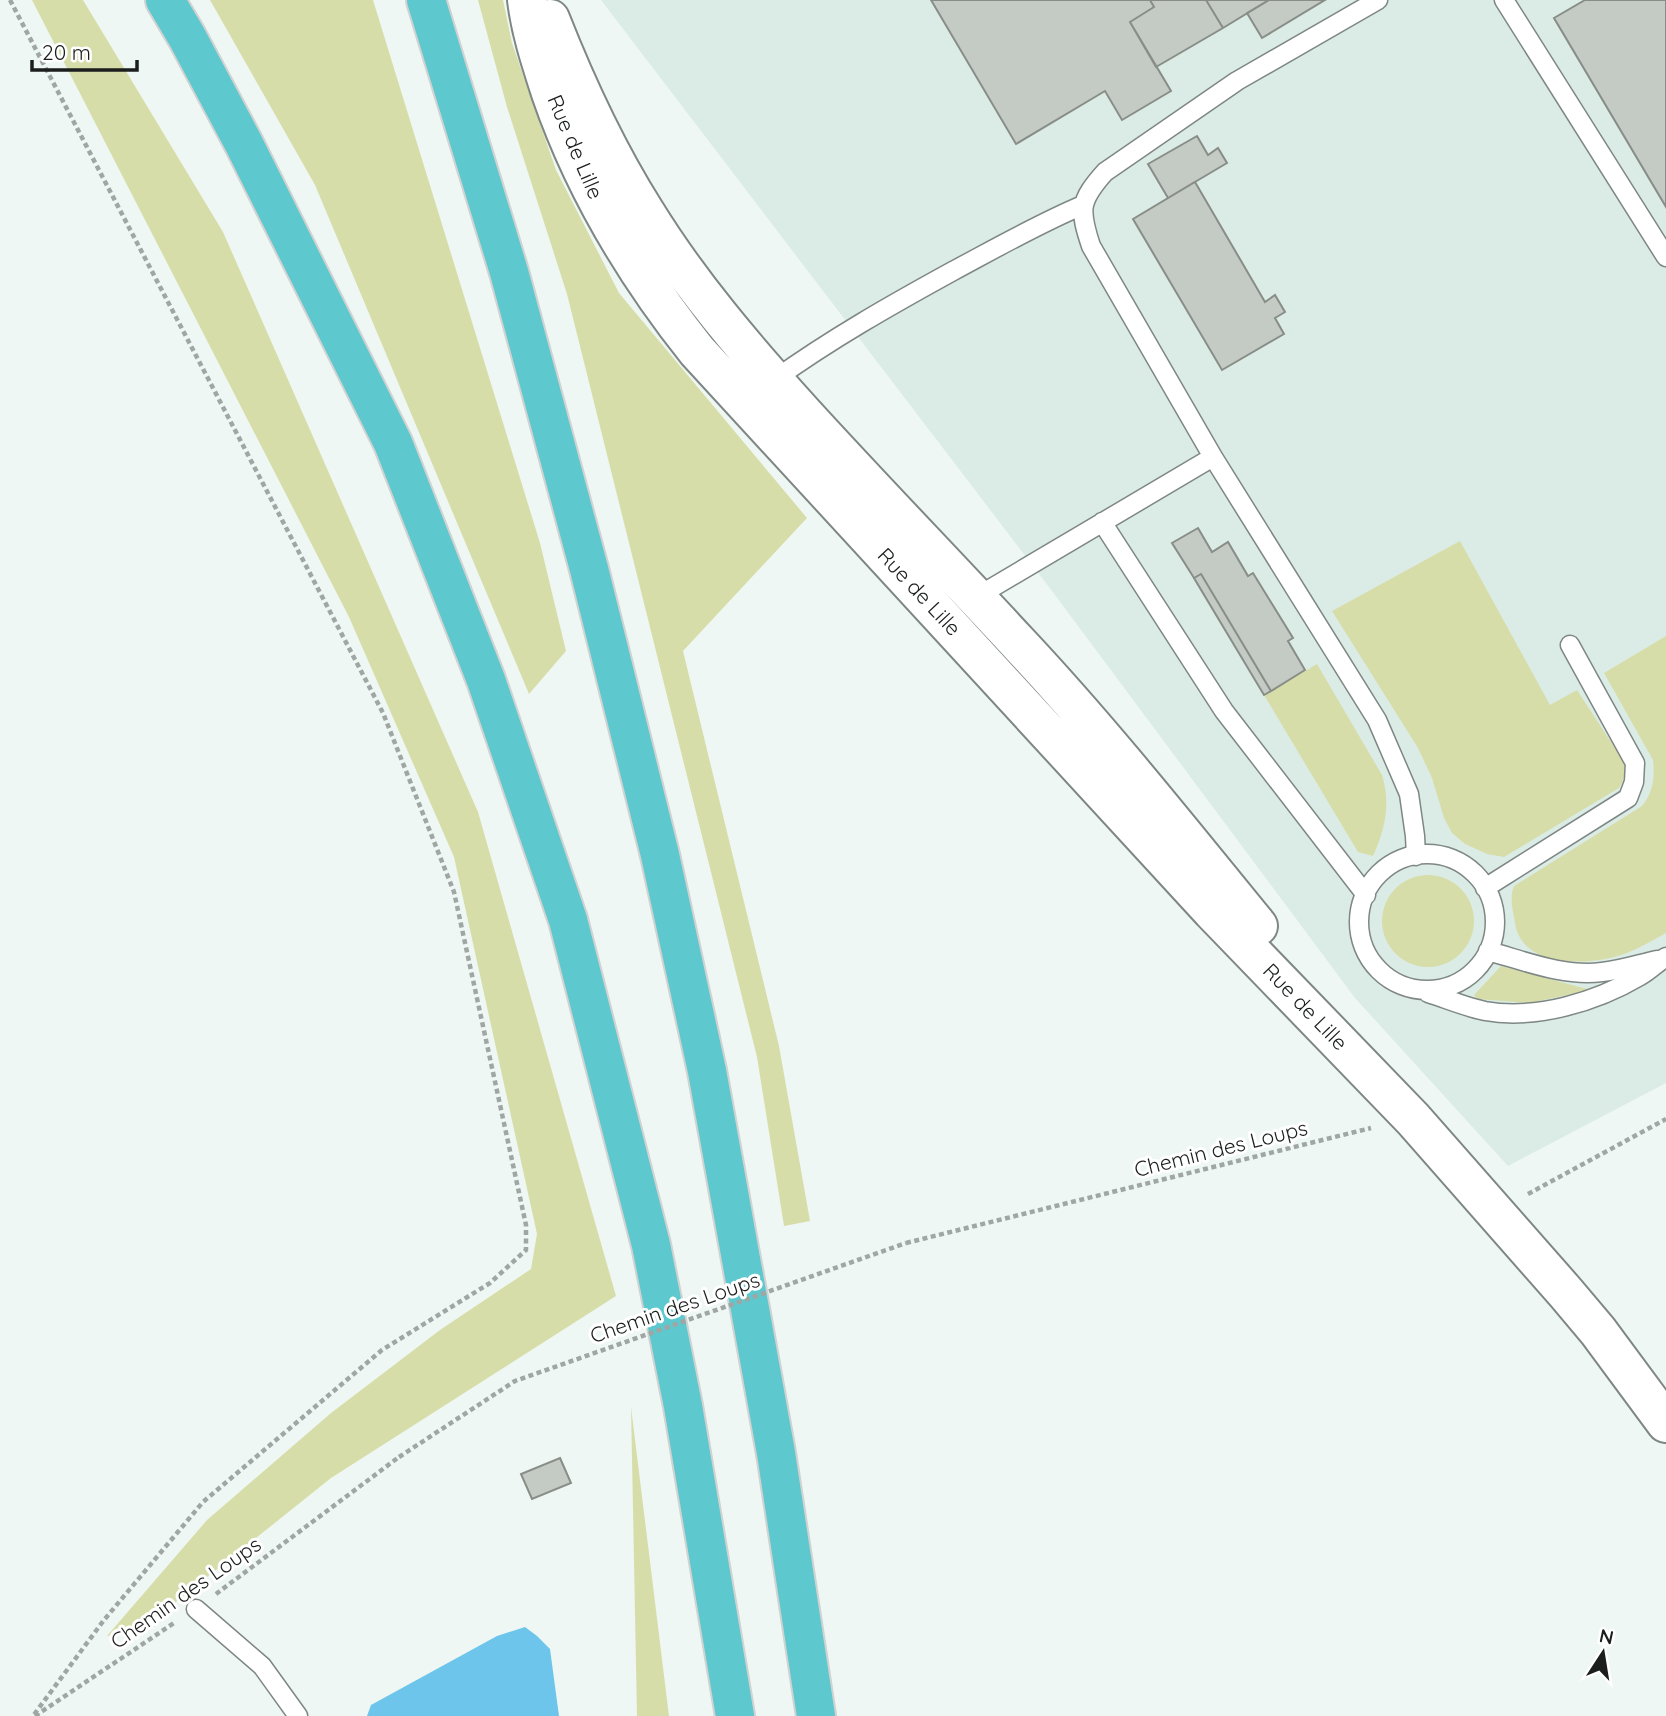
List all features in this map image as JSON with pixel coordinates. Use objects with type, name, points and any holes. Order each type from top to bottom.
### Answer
[{"type":"highway","points":[[164,0],[187,37],[244,144],[393,443],[486,680],[568,920],[651,1245],[683,1406],[735,1716]]},
{"type":"highway","points":[[426,0],[509,272],[586,555],[660,855],[707,1071],[772,1426],[816,1716]]},
{"type":"main road","name":"Rue de Lille","points":[[527,0],[543,69],[569,142],[608,222],[659,304],[697,351],[1212,911],[1413,1119],[1598,1331],[1666,1423]]},
{"type":"main road","name":"Rue de Lille","points":[[542,0],[596,122],[645,212],[708,301],[774,380],[1062,691],[1149,793],[1413,1119]]},
{"type":"lane","points":[[1378,0],[1237,81],[1105,172],[1093,186],[1083,205],[1084,224],[1091,246],[1213,457],[1377,720],[1409,794],[1416,856]]},
{"type":"lane","points":[[1504,0],[1666,257]]},
{"type":"lane","points":[[774,380],[829,341],[888,307],[1047,220],[1083,205]]},
{"type":"lane","points":[[943,618],[1213,457]]},
{"type":"lane","points":[[1101,522],[1224,711],[1366,895]]},
{"type":"lane","points":[[1485,888],[1628,798],[1634,782],[1634,763],[1570,645]]},
{"type":"lane","points":[[1422,990],[1446,988],[1467,978],[1483,961],[1493,940],[1495,916],[1489,893],[1475,874],[1456,860],[1433,854],[1409,856],[1388,867],[1371,883],[1361,905],[1359,929],[1366,951],[1379,971],[1399,984],[1486,1011],[1542,1011],[1580,1002],[1616,989],[1665,958]]},
{"type":"lane","points":[[1488,951],[1552,969],[1581,973],[1602,972],[1665,958]]},
{"type":"lane","points":[[195,1609],[262,1666],[299,1716]]},
{"type":"path","points":[[10,0],[383,713],[454,892],[526,1225],[526,1250],[490,1283],[382,1350],[203,1502],[104,1620],[34,1716]]},
{"type":"path","name":"Chemin des Loups","points":[[34,1716],[195,1609],[399,1457],[515,1381],[906,1243],[1413,1119]]},
{"type":"path","points":[[1499,1215],[1519,1199],[1554,1178],[1666,1119]]},
{"type":"shaded area","points":[[601,0],[1666,0],[1666,1083],[1508,1166],[1355,998],[1052,591]]},
{"type":"green space","points":[[32,0],[83,0],[223,232],[478,812],[616,1296],[331,1478],[141,1630],[107,1636],[207,1520],[331,1413],[440,1330],[531,1269],[537,1234],[454,857],[349,617]]},
{"type":"green space","points":[[210,0],[373,0],[540,543],[566,651],[529,694],[315,185]]},
{"type":"green space","points":[[478,0],[503,0],[512,43],[556,170],[619,293],[807,518],[683,651],[779,1046],[810,1221],[784,1226],[757,1057],[567,294],[507,107]]},
{"type":"green space","points":[[1460,541],[1550,705],[1577,690],[1626,765],[1619,788],[1504,857],[1487,854],[1465,844],[1452,833],[1418,748],[1332,611]]},
{"type":"green space","points":[[1666,636],[1666,933],[1632,951],[1613,957],[1578,962],[1545,957],[1531,949],[1520,938],[1512,904],[1514,886],[1646,801],[1654,773],[1653,760],[1604,673]]},
{"type":"green space","points":[[1317,664],[1382,775],[1386,796],[1385,816],[1373,856],[1358,852],[1264,695]]},
{"type":"green space","points":[[1428,875],[1446,879],[1460,889],[1470,903],[1474,921],[1470,939],[1460,953],[1446,963],[1428,967],[1410,963],[1396,953],[1386,939],[1382,921],[1386,903],[1396,889],[1410,879]]},
{"type":"green space","points":[[1501,966],[1591,990],[1529,1003],[1477,999],[1474,995]]},
{"type":"green space","points":[[631,1407],[669,1716],[637,1716]]},
{"type":"water","points":[[525,1627],[550,1649],[559,1716],[367,1716],[371,1705],[497,1636]]},
{"type":"building","points":[[931,0],[1150,0],[1154,7],[1130,22],[1171,91],[1122,120],[1105,91],[1016,144]]},
{"type":"building","points":[[1150,0],[1206,0],[1223,28],[1156,67],[1130,22],[1154,7]]},
{"type":"building","points":[[1206,0],[1269,0],[1223,28]]},
{"type":"building","points":[[1269,0],[1325,0],[1262,38],[1247,13]]},
{"type":"building","points":[[1585,0],[1666,0],[1666,207],[1554,18]]},
{"type":"building","points":[[1197,136],[1208,155],[1218,148],[1227,163],[1168,198],[1148,164]]},
{"type":"building","points":[[1195,182],[1265,302],[1275,295],[1285,312],[1275,318],[1284,334],[1222,370],[1133,219]]},
{"type":"building","points":[[1198,528],[1212,552],[1228,542],[1248,576],[1253,573],[1293,638],[1288,641],[1305,670],[1271,691],[1201,574],[1194,578],[1172,543]]},
{"type":"building","points":[[1201,574],[1271,691],[1264,695],[1194,578]]},
{"type":"building","points":[[560,1458],[571,1483],[532,1499],[521,1474]]}]
